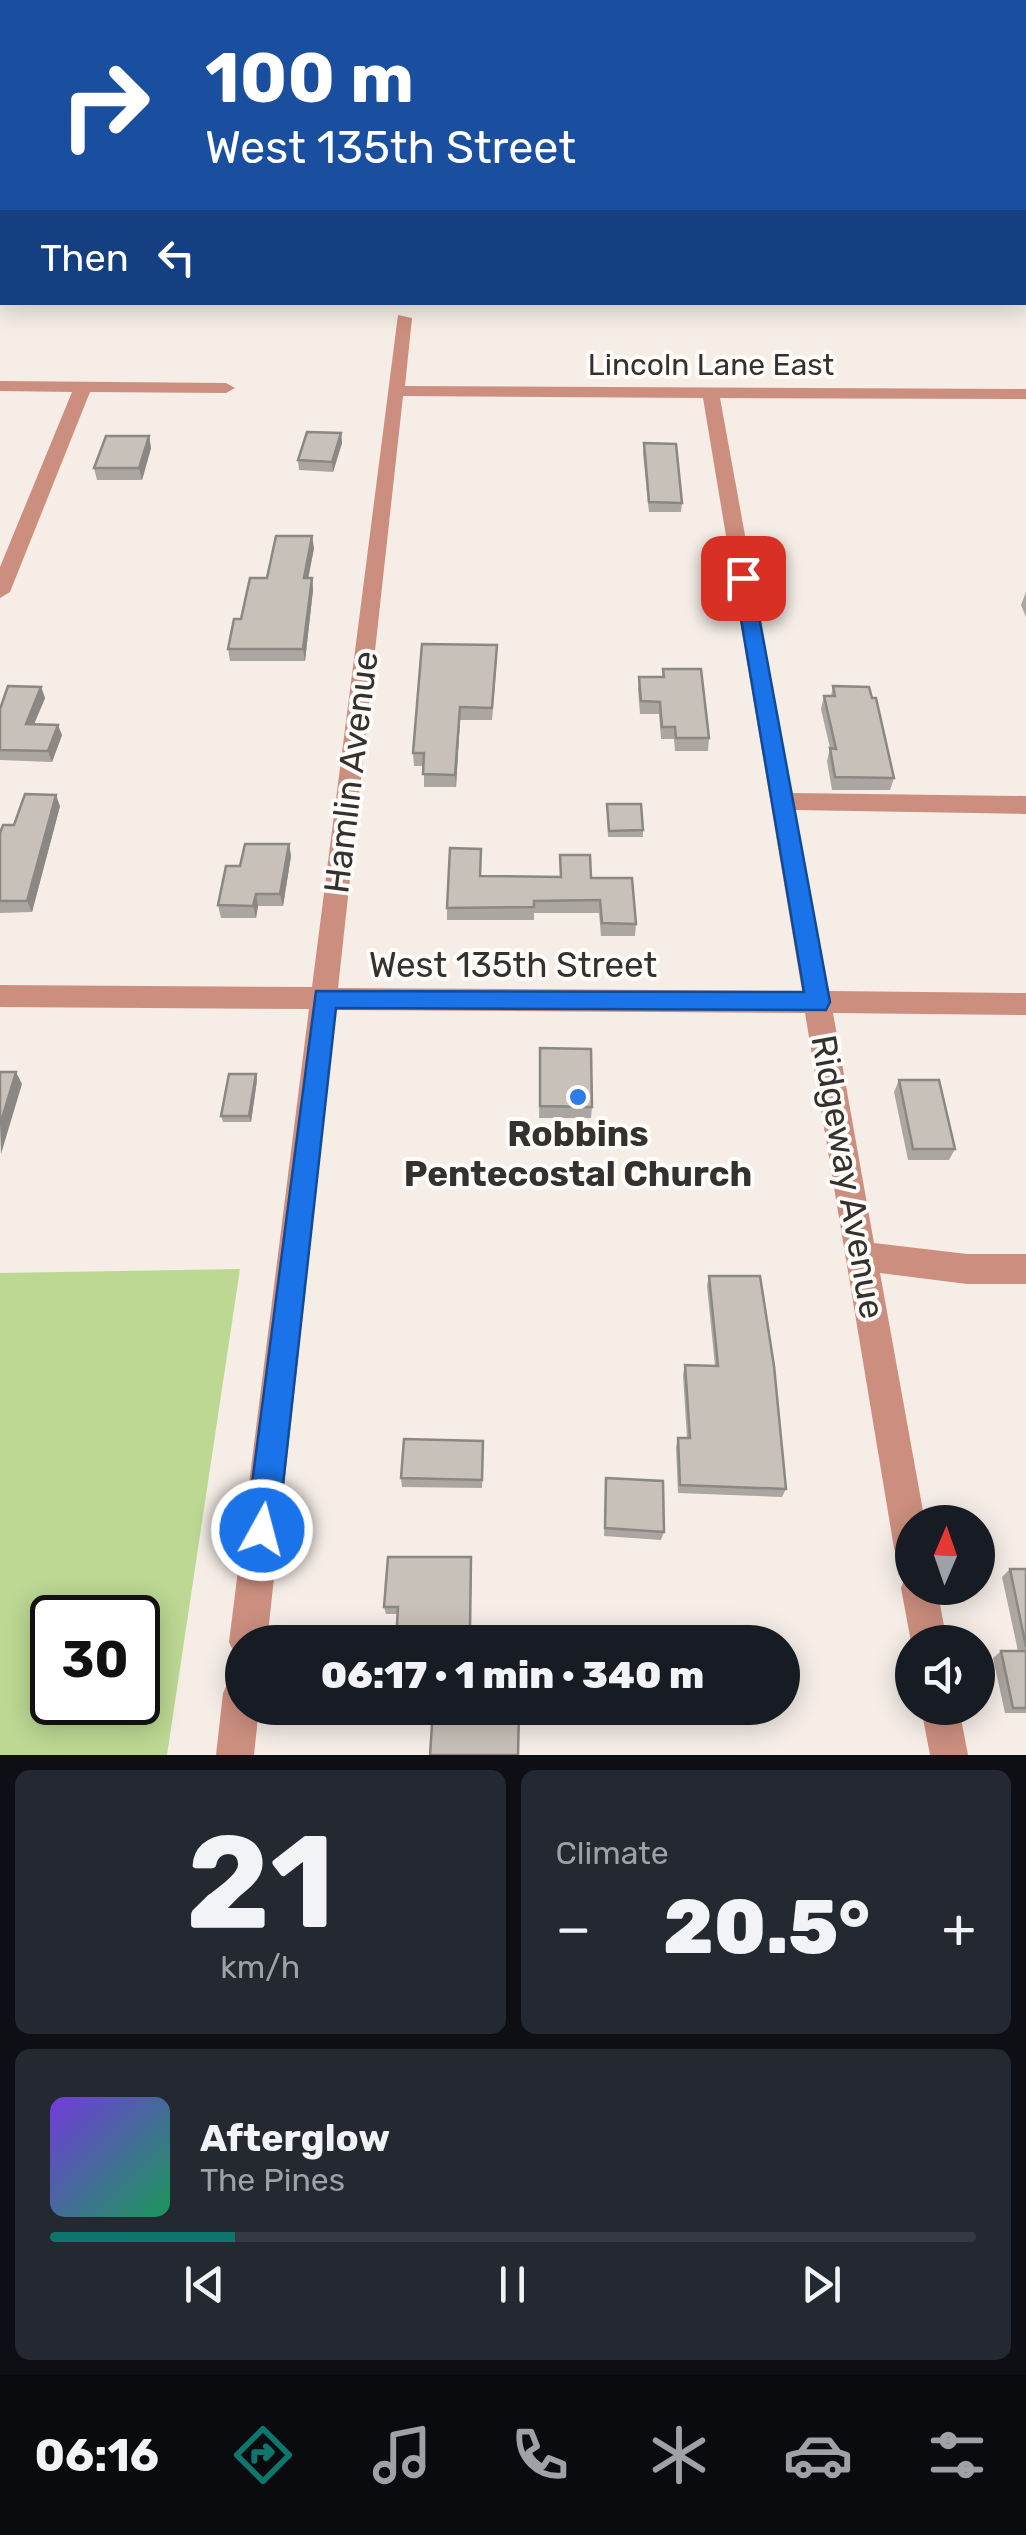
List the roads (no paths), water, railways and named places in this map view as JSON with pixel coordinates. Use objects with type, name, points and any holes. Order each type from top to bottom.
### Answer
[{"type":"street","name":"Hamlin Avenue","points":[[250,1625],[404,318]]},
{"type":"street","points":[[0,386],[226,388]]},
{"type":"street","points":[[0,592],[83,387]]},
{"type":"street","name":"Lincoln Lane East","points":[[396,391],[1026,394]]},
{"type":"street","name":"Ridgeway Avenue","points":[[711,393],[905,1505]]},
{"type":"street","points":[[782,802],[1026,804]]},
{"type":"street","name":"West 135th Street","points":[[0,996],[1026,1004]]},
{"type":"street","points":[[862,1256],[967,1268],[1026,1269]]},
{"type":"street","points":[[235,1755],[238,1725]]},
{"type":"street","points":[[943,1725],[948,1755]]},
{"type":"place","name":"Robbins Pentecostal Church","points":[[578,1097]]}]
